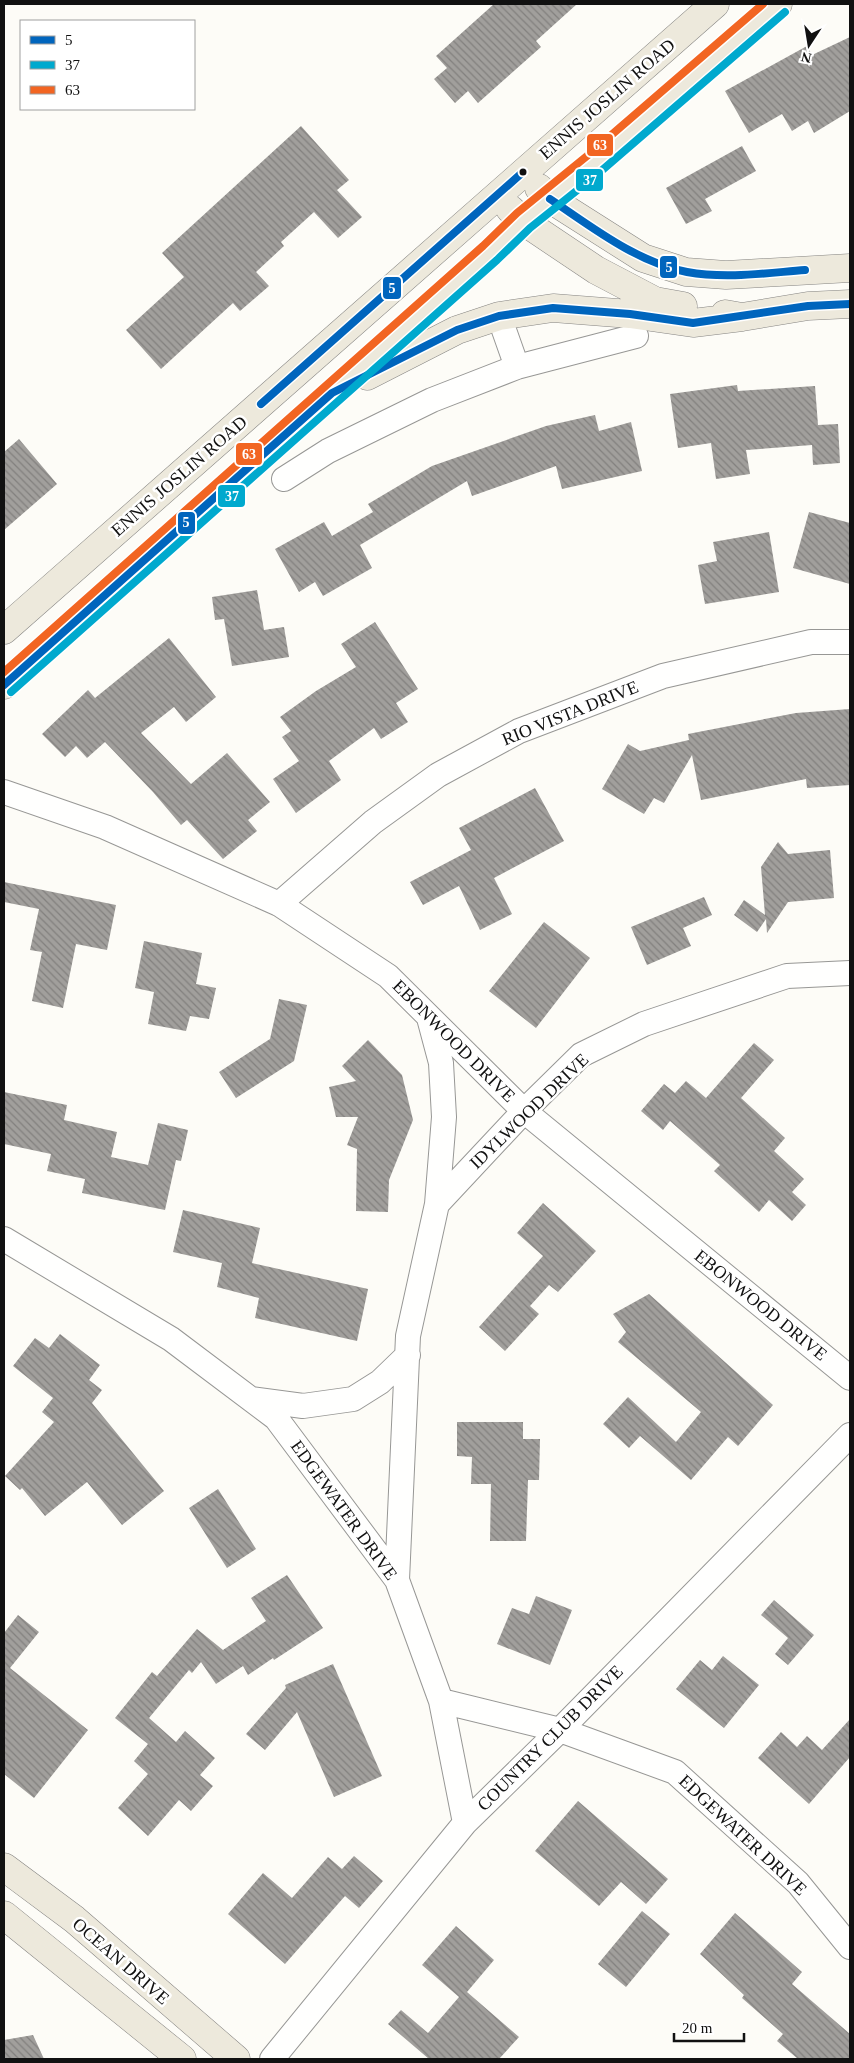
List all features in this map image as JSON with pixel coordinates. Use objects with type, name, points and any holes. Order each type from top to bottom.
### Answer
[{"type":"main road","name":"ENNIS JOSLIN ROAD","points":[[4,630],[715,4]]},
{"type":"main road","points":[[4,686],[490,253],[523,221],[593,164],[778,4]]},
{"type":"main road","points":[[523,172],[550,199],[643,258],[686,272],[726,276],[850,268]]},
{"type":"main road","points":[[496,196],[523,221],[596,270],[655,301],[742,317]]},
{"type":"main road","points":[[332,393],[457,330],[499,316],[553,308],[630,314],[693,323],[808,306],[850,304]]},
{"type":"main road","name":"OCEAN DRIVE","points":[[4,1867],[74,1919],[236,2059]]},
{"type":"main road","name":"OCEAN DRIVE","points":[[4,1915],[176,2055]]},
{"type":"main road","points":[[48,1950],[74,1919]]},
{"type":"main road","points":[[176,2055],[194,2023]]},
{"type":"street","points":[[499,316],[517,367]]},
{"type":"street","points":[[284,478],[328,450],[432,400],[517,367],[636,336]]},
{"type":"street","name":"RIO VISTA DRIVE","points":[[279,904],[373,822],[438,775],[519,731],[663,676],[811,642],[850,642]]},
{"type":"street","name":"EBONWOOD DRIVE","points":[[4,792],[105,826],[279,904],[388,976],[524,1111],[850,1378]]},
{"type":"street","name":"IDYLWOOD DRIVE","points":[[437,1204],[524,1111],[581,1056],[644,1024],[787,976],[850,973]]},
{"type":"street","points":[[397,1580],[408,1336],[437,1204],[444,1117],[441,1063],[429,1017]]},
{"type":"street","name":"EDGEWATER DRIVE","points":[[4,1239],[171,1339],[276,1418],[397,1580],[441,1701],[560,1730],[675,1772],[798,1883],[850,1947]]},
{"type":"street","points":[[251,1399],[303,1406],[353,1399],[380,1382],[408,1355]]},
{"type":"street","name":"COUNTRY CLUB DRIVE","points":[[272,2059],[465,1823],[560,1730],[850,1435]]},
{"type":"street","points":[[441,1701],[465,1823]]},
{"type":"building","points":[[494,4],[577,4],[536,41],[541,47],[478,103],[468,91],[455,103],[434,79],[447,68],[436,56]]},
{"type":"building","points":[[850,37],[850,111],[814,133],[808,121],[792,131],[782,114],[749,133],[725,91],[807,46],[812,55]]},
{"type":"building","points":[[301,126],[349,180],[337,190],[362,217],[338,238],[314,212],[281,242],[284,246],[256,272],[269,286],[240,311],[233,303],[161,369],[126,330],[184,277],[162,253]]},
{"type":"building","points":[[742,146],[756,171],[705,199],[712,211],[686,224],[666,188]]},
{"type":"building","points":[[737,385],[738,391],[815,386],[818,425],[838,424],[840,463],[813,465],[812,445],[746,450],[750,474],[716,479],[711,443],[678,448],[670,394]]},
{"type":"building","points":[[595,415],[599,431],[631,422],[642,471],[562,489],[556,466],[472,496],[467,481],[360,545],[372,568],[323,596],[315,582],[299,592],[275,549],[324,522],[332,536],[373,512],[368,504],[432,466],[546,426]]},
{"type":"building","points":[[19,439],[57,484],[4,530],[4,452]]},
{"type":"building","points":[[809,512],[850,523],[850,584],[793,568]]},
{"type":"building","points":[[769,532],[779,592],[705,604],[698,565],[717,561],[713,542]]},
{"type":"building","points":[[257,590],[264,630],[284,627],[289,657],[232,666],[224,619],[215,620],[212,597]]},
{"type":"building","points":[[375,622],[418,689],[396,703],[408,722],[381,739],[374,728],[329,761],[341,780],[296,813],[273,779],[299,761],[282,737],[291,731],[280,717],[316,691],[356,667],[341,644]]},
{"type":"building","points":[[169,638],[216,697],[186,722],[174,707],[141,733],[191,784],[227,753],[270,802],[248,820],[257,831],[223,859],[187,820],[181,825],[153,792],[105,742],[87,758],[76,746],[65,757],[42,734],[88,690],[95,698]]},
{"type":"building","points":[[850,709],[850,785],[807,788],[806,779],[701,800],[692,755],[664,803],[654,798],[644,814],[602,789],[628,744],[640,751],[689,740],[688,734],[796,713]]},
{"type":"building","points":[[535,788],[564,841],[494,878],[512,914],[480,930],[459,886],[423,905],[410,882],[471,850],[459,828]]},
{"type":"building","points":[[778,842],[788,854],[830,850],[834,898],[788,902],[767,933],[766,919],[757,932],[734,915],[744,900],[765,915],[761,867]]},
{"type":"building","points":[[4,882],[116,905],[107,950],[76,944],[63,1008],[32,1001],[42,952],[30,950],[39,909],[4,902]]},
{"type":"building","points":[[704,897],[712,915],[683,928],[691,946],[647,965],[631,927]]},
{"type":"building","points":[[544,922],[590,958],[536,1028],[489,991]]},
{"type":"building","points":[[144,941],[202,953],[196,984],[216,988],[209,1019],[190,1016],[186,1031],[148,1024],[154,992],[135,988]]},
{"type":"building","points":[[279,999],[307,1005],[294,1061],[236,1098],[219,1072],[270,1039]]},
{"type":"building","points":[[368,1040],[402,1075],[413,1120],[389,1180],[388,1212],[356,1211],[357,1149],[347,1145],[358,1117],[336,1117],[329,1087],[356,1081],[342,1066]]},
{"type":"building","points":[[754,1043],[774,1060],[741,1098],[785,1138],[774,1151],[804,1179],[792,1192],[806,1205],[792,1221],[769,1200],[759,1212],[714,1171],[720,1165],[670,1121],[663,1130],[641,1111],[664,1084],[675,1093],[686,1081],[706,1098]]},
{"type":"building","points":[[4,1092],[67,1105],[64,1120],[117,1132],[111,1157],[148,1165],[158,1123],[188,1130],[181,1161],[176,1160],[165,1210],[82,1193],[85,1179],[47,1171],[51,1154],[4,1144]]},
{"type":"building","points":[[543,1203],[596,1251],[558,1292],[549,1285],[530,1306],[539,1314],[505,1351],[479,1327],[543,1256],[517,1233]]},
{"type":"building","points":[[183,1210],[260,1228],[252,1263],[368,1289],[357,1341],[255,1318],[259,1298],[217,1287],[222,1263],[173,1252]]},
{"type":"building","points":[[649,1294],[773,1405],[738,1446],[728,1437],[691,1480],[640,1436],[629,1448],[603,1424],[628,1397],[676,1442],[701,1412],[618,1342],[626,1332],[613,1314]]},
{"type":"building","points":[[60,1334],[100,1365],[89,1380],[102,1390],[92,1403],[164,1491],[122,1525],[87,1482],[45,1516],[22,1488],[20,1490],[5,1476],[54,1422],[42,1412],[53,1398],[13,1366],[35,1338],[49,1348]]},
{"type":"building","points":[[457,1422],[523,1422],[523,1439],[540,1439],[539,1480],[528,1480],[526,1541],[490,1541],[491,1484],[471,1484],[472,1457],[457,1456]]},
{"type":"building","points":[[218,1489],[256,1549],[227,1568],[189,1508]]},
{"type":"building","points":[[287,1575],[323,1628],[248,1675],[243,1666],[216,1684],[201,1662],[192,1673],[189,1670],[149,1718],[176,1742],[185,1731],[215,1758],[200,1775],[213,1786],[191,1811],[179,1800],[148,1836],[118,1808],[148,1774],[134,1761],[148,1744],[115,1718],[152,1672],[157,1676],[197,1629],[223,1650],[266,1621],[251,1598]]},
{"type":"building","points":[[536,1596],[572,1610],[550,1665],[497,1644],[512,1608],[529,1614]]},
{"type":"building","points":[[774,1600],[814,1635],[788,1665],[775,1654],[788,1638],[761,1615]]},
{"type":"building","points":[[18,1615],[39,1632],[10,1668],[88,1730],[34,1798],[4,1774],[4,1633]]},
{"type":"building","points":[[723,1656],[759,1685],[724,1728],[676,1689],[700,1660],[712,1670]]},
{"type":"building","points":[[333,1664],[382,1776],[334,1797],[297,1712],[265,1750],[246,1734],[286,1688],[285,1685]]},
{"type":"building","points":[[850,1719],[850,1757],[809,1804],[758,1758],[781,1732],[797,1747],[807,1736],[822,1750]]},
{"type":"building","points":[[578,1801],[668,1879],[646,1904],[621,1882],[599,1906],[535,1851]]},
{"type":"building","points":[[354,1856],[383,1881],[359,1908],[345,1896],[285,1964],[228,1914],[263,1873],[292,1898],[328,1857],[342,1869]]},
{"type":"building","points":[[642,1911],[670,1934],[626,1987],[598,1964]]},
{"type":"building","points":[[735,1913],[802,1972],[792,1984],[850,2034],[850,2059],[798,2059],[777,2041],[783,2034],[742,1998],[744,1995],[700,1954]]},
{"type":"building","points":[[456,1926],[494,1960],[467,1992],[519,2037],[499,2059],[429,2059],[388,2024],[401,2010],[428,2033],[459,1997],[422,1965]]},
{"type":"building","points":[[33,2035],[44,2059],[4,2059],[4,2040]]},
{"type":"transit line","name":"63","points":[[4,672],[483,246],[517,213],[587,156],[763,4]]},
{"type":"transit line","name":"37","points":[[11,692],[497,260],[530,228],[600,172],[785,12]]},
{"type":"transit line","name":"5","points":[[261,404],[523,172]]},
{"type":"transit line","name":"5","points":[[550,199],[598,232],[632,252],[668,267],[687,272],[716,275],[746,275],[805,270]]},
{"type":"transit line","name":"5","points":[[4,685],[332,393],[457,330],[499,316],[553,308],[630,314],[693,323],[808,306],[850,304]]}]
